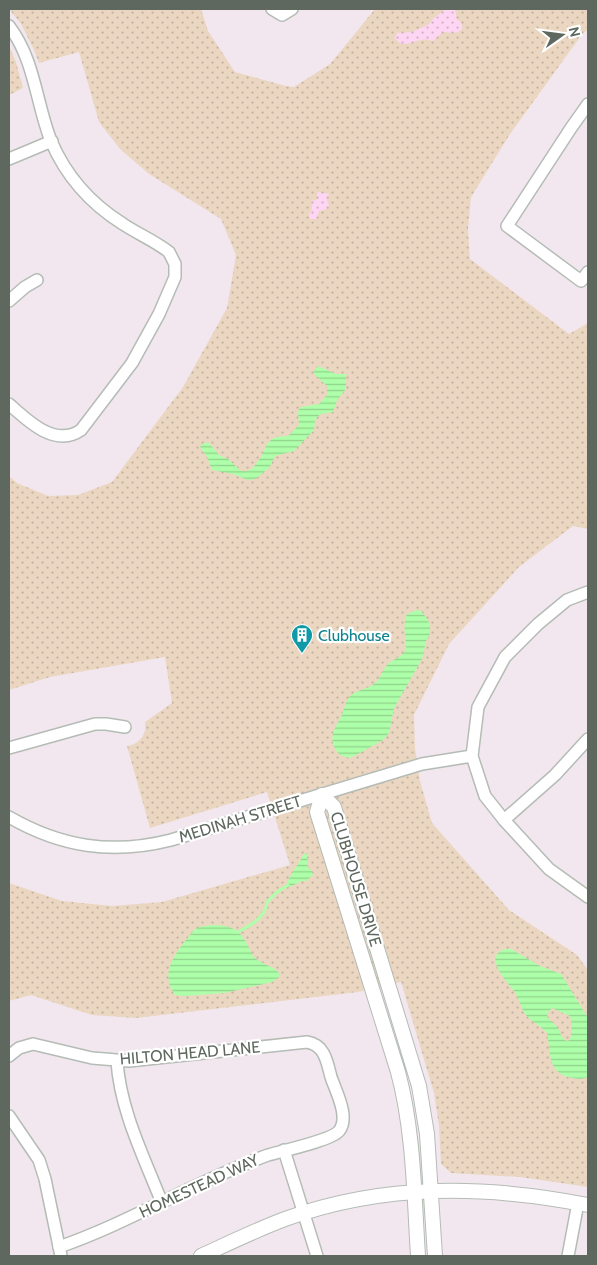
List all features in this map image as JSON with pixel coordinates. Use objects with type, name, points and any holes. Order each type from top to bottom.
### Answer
[{"type":"street","points":[[272,9],[287,12]]},
{"type":"street","points":[[9,26],[23,48],[30,65],[52,141],[70,175],[93,201],[123,224],[164,249],[172,257],[176,270],[173,283],[151,331],[137,355],[86,426],[70,436],[52,435],[30,422],[9,404]]},
{"type":"street","points":[[584,276],[507,226],[588,104]]},
{"type":"street","points":[[9,159],[52,141]]},
{"type":"street","points":[[9,301],[25,287],[37,280]]},
{"type":"street","points":[[588,592],[567,600],[538,624],[505,657],[478,707],[472,756],[485,796],[504,820],[545,866],[588,897]]},
{"type":"street","points":[[9,748],[95,724],[125,727]]},
{"type":"street","points":[[504,820],[555,775],[588,739]]},
{"type":"street","name":"MEDINAH STREET","points":[[9,817],[32,829],[68,842],[93,847],[130,848],[171,840],[422,764],[472,756]]},
{"type":"street","name":"CLUBHOUSE DRIVE","points":[[418,1256],[408,1124],[403,1093],[317,812],[322,795],[334,807],[418,1080],[426,1124],[435,1256]]},
{"type":"street","name":"HILTON HEAD LANE","points":[[9,1056],[19,1048],[32,1044],[79,1056],[117,1061],[301,1042],[317,1045],[326,1059],[342,1112],[340,1130]]},
{"type":"street","points":[[117,1061],[119,1086],[125,1106],[162,1203]]},
{"type":"street","points":[[9,1116],[39,1160],[45,1179],[60,1252]]},
{"type":"street","name":"HOMESTEAD WAY","points":[[60,1252],[218,1175],[284,1150],[327,1139],[337,1134],[340,1130]]},
{"type":"street","points":[[284,1150],[317,1256]]},
{"type":"street","points":[[201,1256],[258,1230],[303,1213],[366,1198],[414,1192],[467,1190],[516,1193],[583,1204],[568,1256]]},
{"type":"shaded area","points":[[9,9],[201,9],[208,31],[235,72],[294,87],[330,64],[375,9],[588,9],[588,30],[583,33],[510,134],[471,197],[468,230],[470,259],[569,334],[588,323],[588,529],[573,526],[519,567],[449,644],[414,715],[415,748],[420,781],[432,823],[509,910],[577,955],[588,970],[588,1187],[520,1177],[451,1173],[441,1164],[439,1126],[434,1093],[401,982],[358,992],[136,1018],[92,1015],[31,995],[9,1001],[9,883],[62,901],[112,906],[162,902],[290,865],[267,792],[150,828],[127,746],[141,738],[145,731],[145,722],[172,703],[165,657],[50,677],[9,690],[9,476],[17,483],[48,496],[78,495],[112,482],[183,387],[227,308],[236,255],[221,219],[149,174],[120,149],[99,122],[79,52],[39,63],[21,24]]},
{"type":"shaded area","points":[[9,46],[16,62],[23,88],[9,95]]},
{"type":"shaded area","points":[[318,366],[336,374],[346,374],[346,389],[337,400],[333,412],[318,416],[315,420],[314,430],[294,451],[275,456],[269,468],[255,479],[248,480],[233,474],[212,470],[207,457],[200,447],[204,443],[209,443],[220,456],[228,459],[241,471],[247,471],[252,469],[272,439],[288,436],[299,425],[298,411],[301,407],[319,404],[327,395],[327,386],[313,373]]},
{"type":"shaded area","points":[[417,610],[421,611],[428,620],[430,634],[426,641],[422,659],[394,708],[389,733],[383,740],[358,754],[349,758],[340,755],[332,741],[334,731],[347,701],[353,694],[374,684],[387,665],[403,653],[406,649],[405,619],[407,614]]},
{"type":"shaded area","points":[[307,853],[308,868],[312,871],[313,875],[306,881],[301,881],[290,887],[287,883],[289,879],[303,855]]},
{"type":"shaded area","points":[[211,925],[233,928],[241,934],[254,957],[276,970],[279,973],[279,977],[272,982],[224,993],[175,995],[168,977],[172,960],[194,930]]},
{"type":"shaded area","points":[[505,949],[511,949],[540,966],[561,974],[588,1018],[588,1077],[581,1079],[571,1078],[556,1070],[551,1060],[547,1033],[524,1013],[516,994],[496,964],[498,953]],"holes":[[[552,1008],[570,1016],[571,1037],[570,1040],[566,1041],[557,1027],[547,1017],[548,1012]]]},
{"type":"sand","points":[[446,9],[455,9],[457,19],[462,24],[460,31],[454,33],[443,32],[433,41],[422,40],[407,44],[401,43],[395,38],[397,33],[412,32],[428,25]]},
{"type":"sand","points":[[318,192],[329,194],[327,200],[329,205],[327,209],[319,211],[317,219],[310,219],[312,201],[318,199]]},
{"type":"waterway","points":[[238,932],[257,920],[264,912],[267,902],[288,885]]},
{"type":"place","name":"Clubhouse","points":[[302,654]]}]
